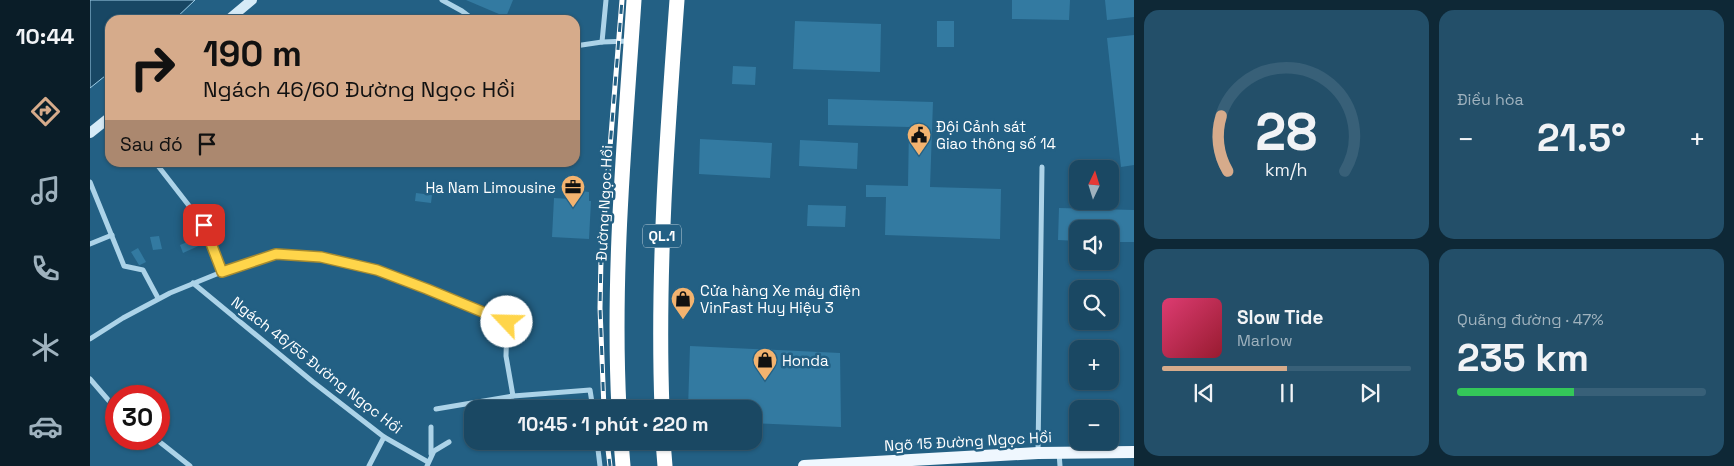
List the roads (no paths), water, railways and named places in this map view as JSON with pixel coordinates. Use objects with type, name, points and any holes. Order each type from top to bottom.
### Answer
[{"type":"highway","name":"Đường Ngọc Hồi","points":[[619,400],[617,283],[634,0]]},
{"type":"highway","name":"QL.1","points":[[662,400],[660,297],[662,224],[677,0]]},
{"type":"highway","points":[[622,450],[623,466]]},
{"type":"highway","points":[[664,450],[666,466]]},
{"type":"main road","name":"Ngõ 15 Đường Ngọc Hồi","points":[[804,466],[943,462],[1038,452],[1134,452]]},
{"type":"street","points":[[234,15],[252,0]]},
{"type":"street","points":[[442,0],[467,15]]},
{"type":"street","points":[[602,42],[606,0]]},
{"type":"street","points":[[580,45],[631,41]]},
{"type":"street","points":[[90,133],[105,121]]},
{"type":"street","points":[[159,167],[204,225],[222,272]]},
{"type":"street","points":[[1038,452],[1042,167]]},
{"type":"street","points":[[90,182],[124,266],[143,270],[158,298]]},
{"type":"street","points":[[90,244],[112,234]]},
{"type":"street","points":[[90,338],[158,298],[222,272],[276,254],[321,257],[377,270],[507,322],[506,356],[513,396]]},
{"type":"street","name":"Ngách 46/55 Đường Ngọc Hồi","points":[[193,283],[313,382],[384,437],[428,464],[432,453]]},
{"type":"street","points":[[90,378],[105,396]]},
{"type":"street","points":[[436,409],[513,396],[590,390],[592,400]]},
{"type":"street","points":[[431,427],[432,453]]},
{"type":"street","points":[[369,466],[384,437]]},
{"type":"street","points":[[432,453],[449,442]]},
{"type":"street","points":[[170,450],[190,466]]},
{"type":"street","points":[[598,450],[600,466]]},
{"type":"street","points":[[1059,453],[1060,466]]},
{"type":"water","points":[[90,0],[195,0],[179,15],[105,15],[105,76],[90,88]]},
{"type":"railway","points":[[604,400],[600,308],[601,258],[622,0]]},
{"type":"railway","points":[[608,450],[610,466]]},
{"type":"place","name":"Đội Cảnh sát Giao thông số 14","points":[[919,156]]},
{"type":"place","name":"Ha Nam Limousine","points":[[573,208]]},
{"type":"place","name":"Cửa hàng Xe máy điện VinFast Huy Hiệu 3","points":[[683,320]]},
{"type":"place","name":"Honda","points":[[765,381]]}]
